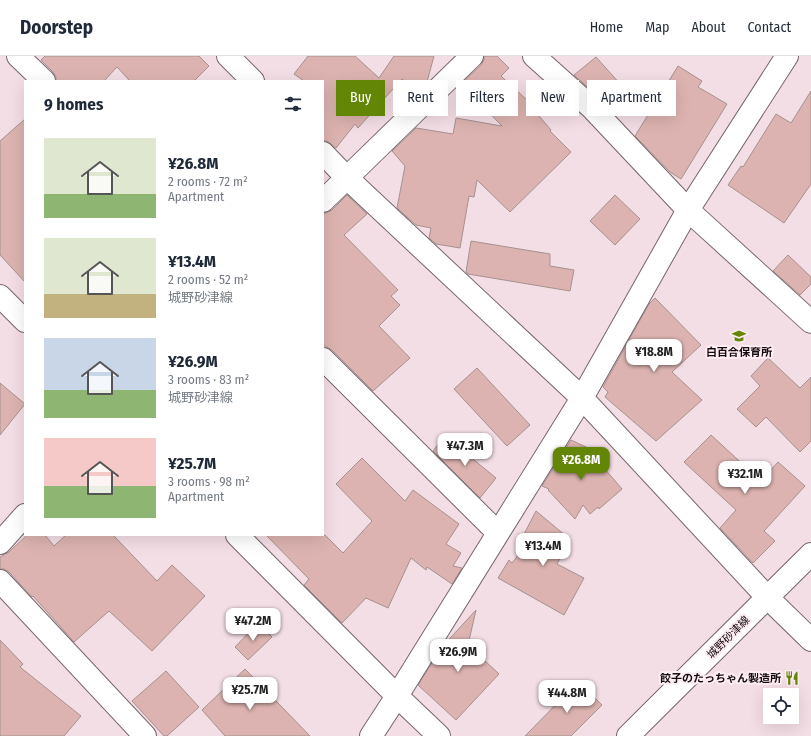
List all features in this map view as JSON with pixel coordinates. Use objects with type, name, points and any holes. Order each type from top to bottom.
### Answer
[{"type":"street","points":[[228,56],[252,80]]},
{"type":"street","points":[[324,200],[472,56]]},
{"type":"street","points":[[534,56],[591,107],[688,210],[811,322]]},
{"type":"street","points":[[371,736],[582,398],[688,210],[787,56]]},
{"type":"street","points":[[20,57],[43,80]]},
{"type":"street","points":[[324,154],[346,177],[582,398],[768,598],[811,640]]},
{"type":"street","points":[[0,296],[24,320]]},
{"type":"street","points":[[324,360],[498,533]]},
{"type":"street","points":[[0,543],[24,516]]},
{"type":"street","points":[[238,536],[397,696],[439,736]]},
{"type":"street","name":"城野砂津線","points":[[628,736],[811,554]]},
{"type":"street","points":[[0,581],[145,736]]},
{"type":"building","points":[[45,56],[199,56],[209,66],[195,80],[129,80],[117,67],[105,80],[56,80],[53,72],[41,60]]},
{"type":"building","points":[[308,56],[355,56],[379,78],[394,56],[434,56],[428,80],[393,80],[393,89],[385,98],[385,80],[336,80],[336,116],[369,116],[358,128],[355,124],[336,148],[327,141],[324,141],[324,80],[303,80],[294,74]]},
{"type":"building","points":[[484,56],[497,56],[509,68],[501,76],[505,80],[465,80],[481,65],[484,60]]},
{"type":"building","points":[[596,57],[617,80],[587,80],[587,87],[574,75]]},
{"type":"building","points":[[678,66],[702,81],[698,87],[727,104],[681,179],[670,172],[635,136],[647,116],[676,116],[676,80],[669,80]]},
{"type":"building","points":[[811,91],[811,184],[784,223],[728,185],[741,166],[743,167],[776,114],[791,123]]},
{"type":"building","points":[[518,92],[526,99],[526,116],[539,116],[551,130],[550,131],[571,152],[510,212],[477,180],[474,197],[469,196],[460,248],[436,244],[429,238],[431,228],[416,225],[397,208],[405,166],[392,151],[416,128],[453,134],[456,118],[502,126],[492,116],[518,116]]},
{"type":"building","points":[[24,120],[24,281],[0,255],[0,141]]},
{"type":"building","points":[[347,195],[367,214],[344,235],[398,290],[391,296],[400,305],[379,326],[410,358],[373,391],[332,350],[324,346],[324,213],[332,210]]},
{"type":"building","points":[[615,195],[640,219],[615,245],[590,221]]},
{"type":"building","points":[[471,241],[550,254],[550,266],[574,270],[570,291],[468,274],[466,272]]},
{"type":"building","points":[[788,255],[811,277],[811,284],[800,295],[773,271]]},
{"type":"building","points":[[655,298],[701,345],[672,372],[702,400],[656,441],[605,397],[608,392],[603,387],[649,304]]},
{"type":"building","points":[[768,358],[800,388],[811,377],[811,441],[800,452],[766,417],[756,427],[737,409],[760,386],[751,376]]},
{"type":"building","points":[[477,368],[530,425],[507,446],[454,389]]},
{"type":"building","points":[[0,383],[24,403],[24,405],[0,435]]},
{"type":"building","points":[[711,435],[761,481],[778,462],[805,486],[764,531],[775,541],[753,563],[720,528],[736,510],[684,462]]},
{"type":"building","points":[[445,436],[496,478],[480,498],[433,451]]},
{"type":"building","points":[[571,440],[586,447],[622,489],[599,509],[598,507],[590,514],[583,505],[575,519],[548,490],[549,489],[542,486]]},
{"type":"building","points":[[362,458],[405,501],[413,490],[459,524],[446,544],[461,553],[453,566],[462,568],[452,584],[427,567],[426,570],[411,558],[388,608],[366,598],[342,623],[304,585],[309,579],[267,536],[325,535],[343,553],[372,521],[336,484]]},
{"type":"building","points":[[536,511],[566,536],[561,544],[565,549],[557,564],[584,578],[564,615],[498,578],[509,560],[512,563],[529,541],[523,536]]},
{"type":"building","points":[[26,536],[46,536],[54,546],[65,536],[114,536],[157,581],[172,565],[205,596],[152,651],[109,611],[74,642],[33,596],[32,597],[9,572],[4,569],[0,569],[0,557],[9,552]]},
{"type":"building","points":[[476,610],[468,645],[499,674],[456,720],[418,685],[442,647]]},
{"type":"building","points":[[258,623],[272,637],[248,660],[235,647]]},
{"type":"building","points":[[0,640],[23,664],[20,667],[81,716],[64,736],[0,736]]},
{"type":"building","points":[[245,669],[310,736],[225,736],[202,710]]},
{"type":"building","points":[[166,671],[199,707],[167,736],[164,736],[132,701]]},
{"type":"building","points":[[578,682],[602,705],[571,736],[525,736]]},
{"type":"place","name":"白百合保育所","points":[[739,336]]},
{"type":"place","name":"餃子のたっちゃん製造所","points":[[792,678]]}]
